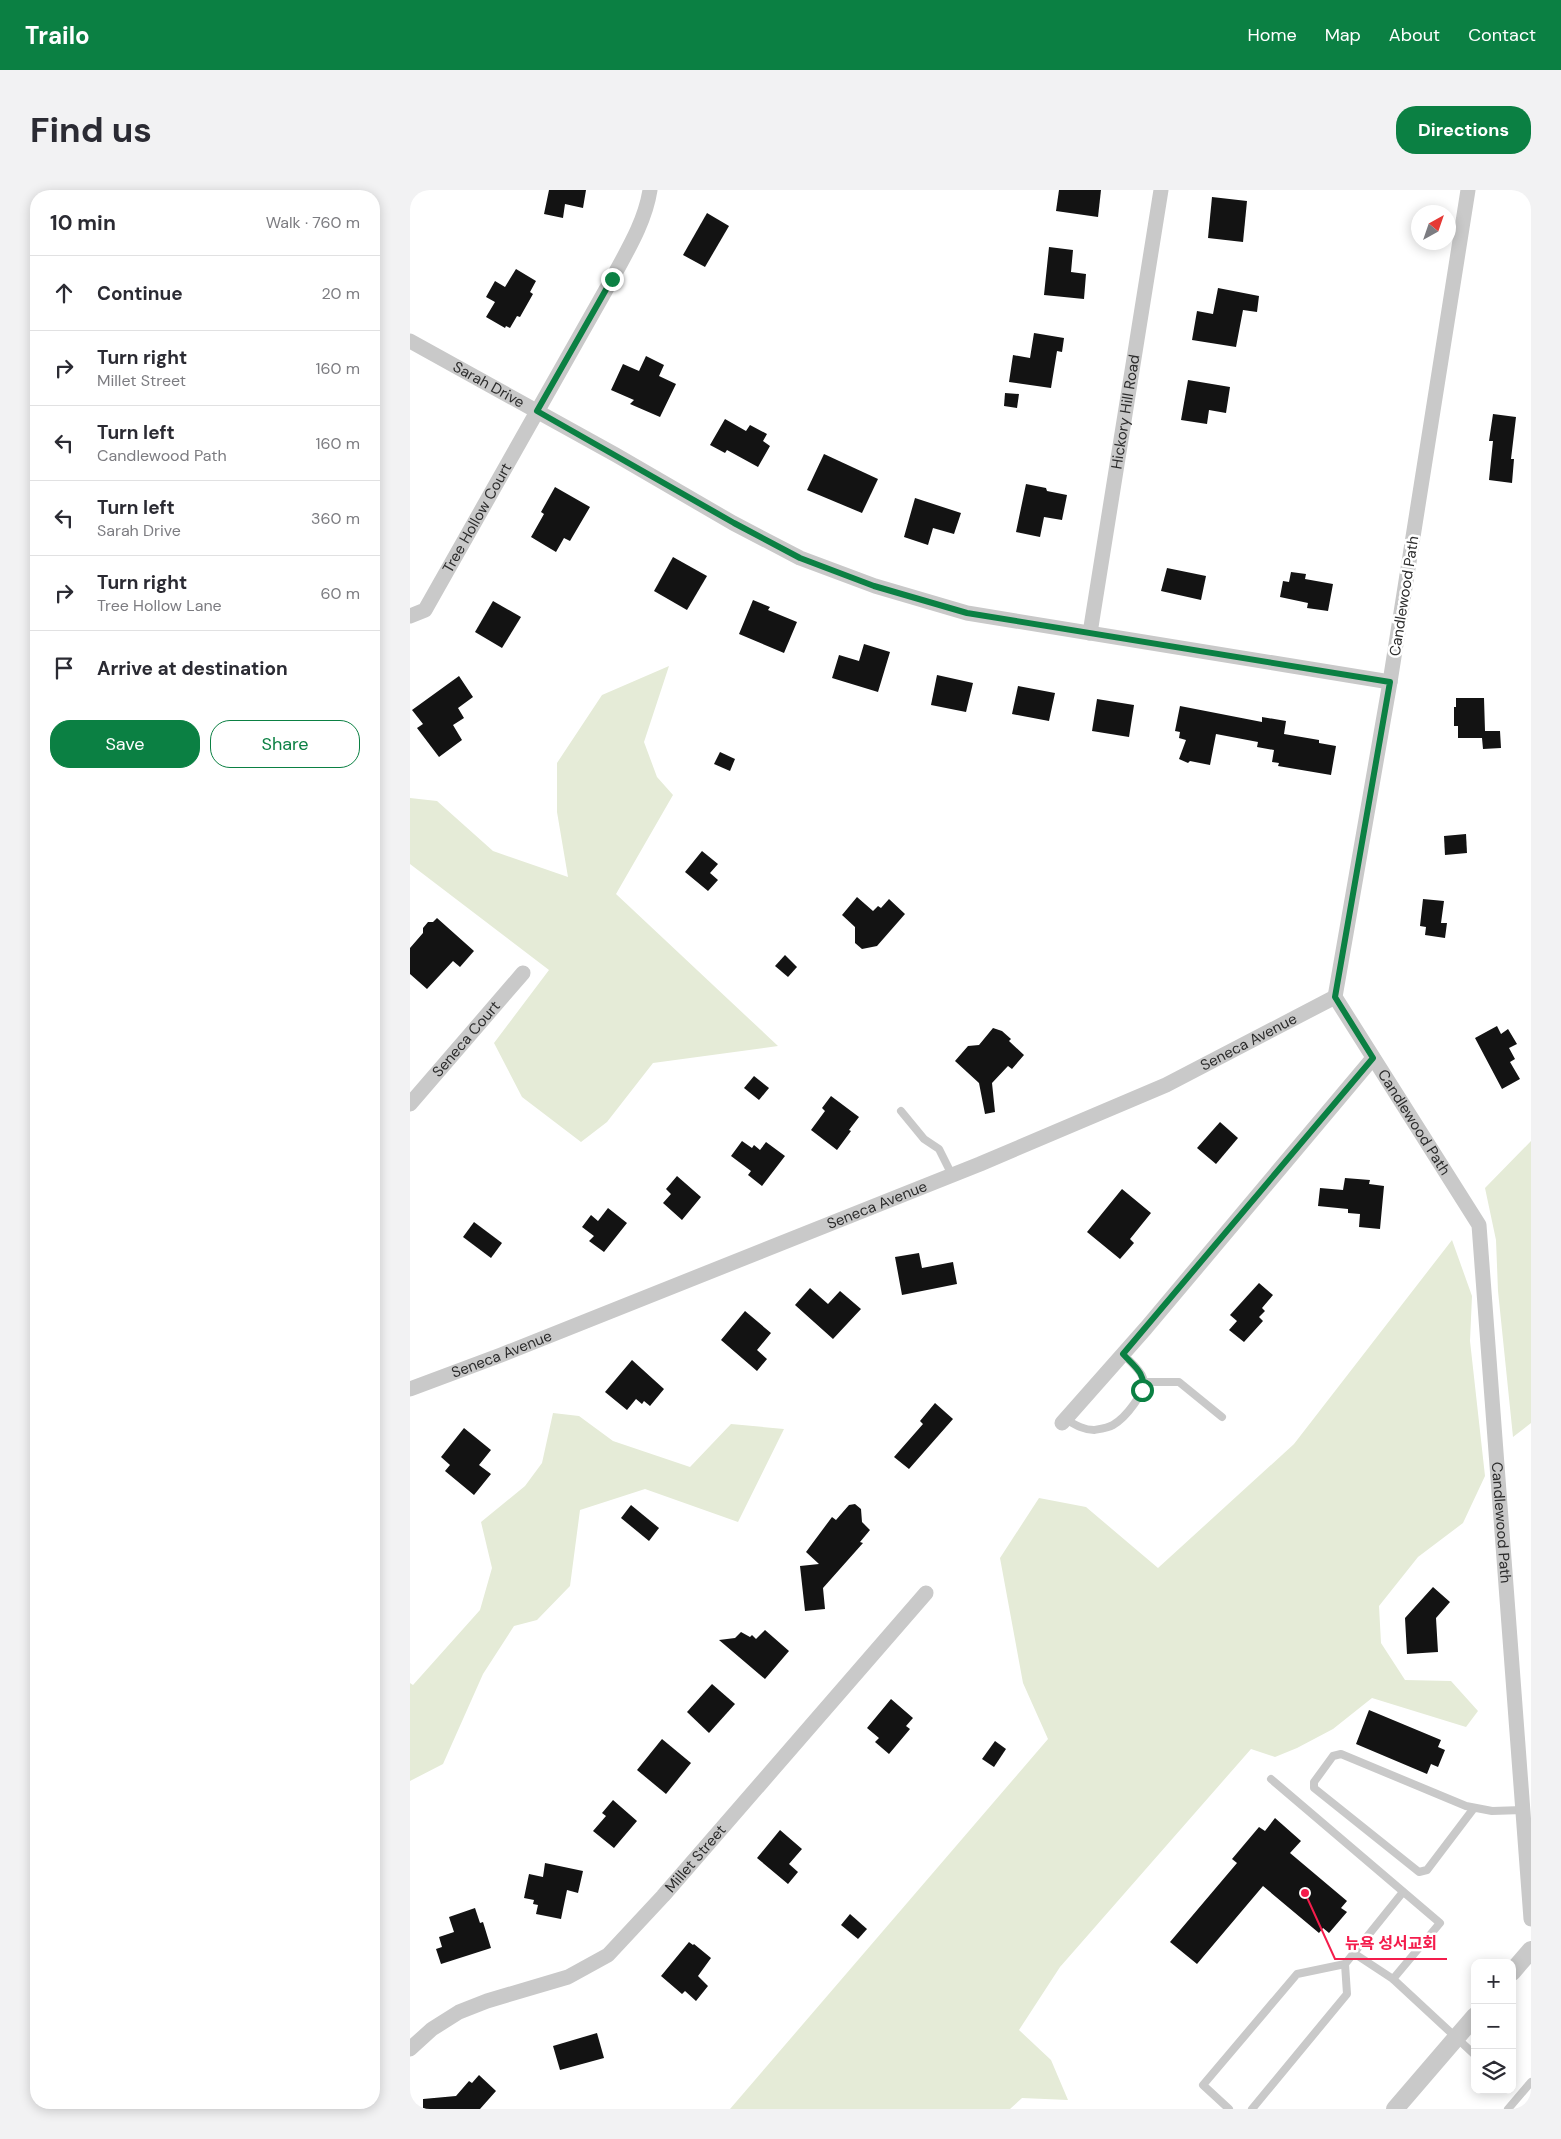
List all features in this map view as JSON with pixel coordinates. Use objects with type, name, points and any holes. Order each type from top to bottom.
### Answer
[{"type":"street","name":"Tree Hollow Court","points":[[410,616],[425,610],[635,236],[650,190]]},
{"type":"street","name":"Hickory Hill Road","points":[[1090,633],[1161,190]]},
{"type":"street","name":"Candlewood Path","points":[[1468,190],[1390,682],[1335,997],[1479,1225],[1531,1918]]},
{"type":"street","name":"Sarah Drive","points":[[410,341],[734,523],[800,558],[874,586],[967,613],[1390,682]]},
{"type":"street","name":"Seneca Court","points":[[410,1104],[523,973]]},
{"type":"street","name":"Seneca Avenue","points":[[410,1388],[502,1355],[952,1175],[1166,1085],[1335,997]]},
{"type":"street","points":[[1063,1421],[1123,1354],[1373,1058]]},
{"type":"street","name":"Millet Street","points":[[410,2049],[432,2029],[459,2012],[487,2001],[568,1977],[608,1955],[663,1896],[926,1594]]},
{"type":"street","points":[[1516,1967],[1531,1950]]},
{"type":"street","points":[[1395,2109],[1471,2021]]},
{"type":"lane","points":[[901,1111],[924,1139],[939,1149],[952,1175]]},
{"type":"lane","points":[[1063,1421],[1081,1428],[1094,1430],[1115,1424],[1137,1400],[1144,1382],[1141,1373],[1123,1354]]},
{"type":"lane","points":[[1144,1382],[1179,1382],[1222,1417]]},
{"type":"lane","points":[[1474,1808],[1427,1870],[1419,1872],[1314,1788],[1314,1782],[1333,1756],[1341,1754],[1466,1806],[1492,1811],[1523,1810]]},
{"type":"lane","points":[[1271,1779],[1440,1923],[1392,1979]]},
{"type":"lane","points":[[1229,2109],[1202,2085],[1297,1974],[1345,1964],[1403,1892]]},
{"type":"lane","points":[[1354,1954],[1392,1979],[1471,2051]]},
{"type":"lane","points":[[1252,2109],[1347,1994],[1345,1964]]},
{"type":"lane","points":[[1508,2109],[1531,2082]]},
{"type":"green space","points":[[669,666],[644,742],[657,777],[673,795],[616,894],[778,1046],[653,1063],[607,1122],[581,1142],[522,1097],[494,1043],[549,970],[410,864],[410,798],[437,801],[493,851],[568,877],[557,812],[557,763],[602,695]]},
{"type":"green space","points":[[1531,1141],[1531,1423],[1513,1437],[1498,1291],[1496,1240],[1485,1188]]},
{"type":"green space","points":[[1452,1240],[1472,1296],[1470,1341],[1485,1476],[1463,1523],[1418,1557],[1379,1606],[1381,1643],[1405,1680],[1451,1681],[1478,1711],[1466,1727],[1372,1698],[1333,1729],[1297,1748],[1275,1757],[1251,1749],[1060,1967],[1019,2030],[1051,2060],[1068,2100],[1022,2098],[1010,2109],[730,2109],[1048,1739],[1023,1683],[1000,1558],[1039,1498],[1086,1507],[1158,1568],[1294,1444]]},
{"type":"green space","points":[[553,1413],[579,1416],[613,1441],[690,1467],[731,1424],[784,1429],[738,1522],[645,1489],[580,1510],[570,1586],[537,1620],[514,1626],[483,1674],[443,1764],[410,1781],[410,1683],[413,1685],[480,1610],[492,1568],[481,1522],[525,1486],[542,1463]]},
{"type":"building","points":[[549,190],[586,190],[583,208],[565,204],[563,218],[544,214]]},
{"type":"building","points":[[1059,190],[1101,190],[1098,217],[1056,211]]},
{"type":"building","points":[[1212,197],[1247,201],[1243,242],[1208,238]]},
{"type":"building","points":[[707,213],[729,226],[705,267],[683,255]]},
{"type":"building","points":[[1049,247],[1073,250],[1071,272],[1086,274],[1084,299],[1044,295]]},
{"type":"building","points":[[516,269],[536,281],[530,292],[533,294],[520,317],[517,316],[510,328],[506,326],[505,328],[486,317],[495,302],[486,297],[495,281],[505,287]]},
{"type":"building","points":[[1218,288],[1259,296],[1257,312],[1243,310],[1236,347],[1192,340],[1197,311],[1213,314]]},
{"type":"building","points":[[1034,333],[1064,338],[1062,352],[1057,351],[1051,388],[1009,382],[1013,355],[1030,358]]},
{"type":"building","points":[[646,356],[664,365],[659,376],[676,384],[660,417],[630,404],[634,400],[611,390],[623,364],[639,371]]},
{"type":"building","points":[[1188,380],[1230,387],[1226,413],[1209,410],[1207,424],[1181,420]]},
{"type":"building","points":[[1005,393],[1019,394],[1017,408],[1004,406]]},
{"type":"building","points":[[1493,414],[1516,417],[1511,459],[1514,459],[1512,483],[1489,480],[1493,441],[1489,441]]},
{"type":"building","points":[[725,419],[746,431],[750,425],[767,434],[763,441],[770,446],[758,467],[727,450],[725,453],[710,445]]},
{"type":"building","points":[[824,454],[878,479],[862,513],[807,490]]},
{"type":"building","points":[[1026,484],[1067,495],[1062,520],[1044,517],[1040,537],[1016,532]]},
{"type":"building","points":[[555,487],[590,507],[570,541],[564,538],[556,552],[531,537],[544,514],[541,512]]},
{"type":"building","points":[[915,498],[961,513],[954,534],[933,528],[928,545],[904,537]]},
{"type":"building","points":[[673,557],[707,576],[687,610],[654,591]]},
{"type":"building","points":[[1167,568],[1206,576],[1201,600],[1161,591]]},
{"type":"building","points":[[1291,572],[1306,574],[1305,579],[1333,584],[1328,611],[1307,608],[1308,603],[1280,597],[1283,581],[1289,582]]},
{"type":"building","points":[[753,600],[770,607],[768,610],[797,622],[784,653],[739,634]]},
{"type":"building","points":[[493,601],[521,617],[502,648],[475,632]]},
{"type":"building","points":[[864,644],[890,652],[878,692],[832,678],[839,655],[859,661]]},
{"type":"building","points":[[937,675],[973,683],[966,712],[931,705]]},
{"type":"building","points":[[459,676],[473,697],[458,708],[464,718],[453,725],[462,740],[439,757],[417,728],[423,724],[412,710]]},
{"type":"building","points":[[1018,686],[1055,693],[1049,721],[1012,714]]},
{"type":"building","points":[[1456,698],[1484,698],[1485,731],[1500,731],[1501,748],[1483,749],[1482,738],[1458,738],[1458,726],[1454,726]]},
{"type":"building","points":[[1097,699],[1134,705],[1129,737],[1092,731]]},
{"type":"building","points":[[1180,706],[1262,722],[1262,717],[1286,721],[1284,734],[1319,740],[1319,743],[1336,746],[1331,775],[1278,766],[1279,763],[1272,762],[1274,750],[1257,747],[1258,742],[1216,734],[1210,765],[1190,761],[1188,763],[1179,759],[1186,740],[1179,738],[1180,732],[1175,731]]},
{"type":"building","points":[[720,752],[735,759],[730,771],[714,764]]},
{"type":"building","points":[[1466,834],[1467,853],[1445,855],[1444,836]]},
{"type":"building","points":[[702,851],[718,864],[710,873],[718,880],[708,891],[685,872]]},
{"type":"building","points":[[857,897],[873,911],[878,906],[881,908],[889,899],[905,914],[877,946],[862,949],[855,943],[855,927],[842,915]]},
{"type":"building","points":[[1423,899],[1444,901],[1441,923],[1447,923],[1445,938],[1425,935],[1426,927],[1420,926]]},
{"type":"building","points":[[437,918],[474,951],[460,967],[453,961],[427,989],[410,974],[410,948],[423,933],[423,928],[428,922],[433,922]]},
{"type":"building","points":[[785,955],[797,967],[788,977],[775,966]]},
{"type":"building","points":[[1497,1026],[1501,1034],[1508,1029],[1517,1044],[1509,1048],[1515,1059],[1510,1062],[1520,1079],[1502,1089],[1475,1038]]},
{"type":"building","points":[[993,1028],[1002,1031],[1011,1039],[1009,1041],[1024,1055],[1012,1069],[1008,1066],[992,1083],[995,1112],[985,1114],[979,1083],[955,1061],[968,1046],[979,1045]]},
{"type":"building","points":[[754,1076],[769,1088],[759,1100],[744,1088]]},
{"type":"building","points":[[831,1096],[859,1117],[837,1150],[811,1130],[825,1111],[822,1108]]},
{"type":"building","points":[[1220,1122],[1238,1138],[1216,1164],[1197,1148]]},
{"type":"building","points":[[742,1141],[752,1148],[754,1145],[760,1150],[766,1142],[785,1156],[762,1186],[748,1175],[751,1171],[731,1156]]},
{"type":"building","points":[[677,1176],[701,1197],[682,1220],[663,1203],[671,1194],[666,1189]]},
{"type":"building","points":[[1345,1178],[1370,1180],[1369,1184],[1384,1186],[1380,1229],[1359,1227],[1360,1214],[1348,1213],[1348,1209],[1318,1206],[1320,1188],[1343,1190]]},
{"type":"building","points":[[1122,1189],[1151,1213],[1130,1239],[1134,1243],[1120,1259],[1087,1232]]},
{"type":"building","points":[[608,1208],[627,1223],[604,1252],[589,1241],[594,1236],[582,1227],[591,1215],[598,1221]]},
{"type":"building","points":[[474,1222],[502,1243],[491,1258],[463,1237]]},
{"type":"building","points":[[919,1253],[922,1268],[953,1262],[957,1284],[902,1295],[895,1257]]},
{"type":"building","points":[[1259,1283],[1273,1295],[1262,1308],[1265,1311],[1259,1317],[1263,1321],[1244,1342],[1229,1330],[1237,1321],[1230,1315]]},
{"type":"building","points":[[810,1288],[828,1304],[840,1291],[861,1309],[833,1339],[795,1305]]},
{"type":"building","points":[[745,1311],[771,1333],[757,1350],[767,1359],[757,1371],[721,1340]]},
{"type":"building","points":[[632,1360],[664,1389],[650,1406],[644,1401],[642,1404],[636,1399],[627,1410],[605,1392]]},
{"type":"building","points":[[935,1403],[953,1419],[909,1469],[894,1457],[923,1424],[920,1421]]},
{"type":"building","points":[[464,1428],[491,1450],[479,1465],[491,1474],[474,1495],[445,1471],[450,1465],[441,1457]]},
{"type":"building","points":[[855,1504],[861,1509],[862,1522],[870,1530],[860,1542],[863,1543],[823,1588],[825,1609],[805,1611],[800,1566],[819,1564],[806,1552],[832,1517],[836,1520],[849,1505]]},
{"type":"building","points":[[631,1505],[659,1528],[649,1541],[621,1518]]},
{"type":"building","points":[[1433,1587],[1450,1602],[1436,1618],[1438,1652],[1407,1654],[1405,1618]]},
{"type":"building","points":[[765,1630],[789,1651],[765,1679],[719,1640],[735,1638],[741,1632],[750,1637],[752,1635],[756,1639]]},
{"type":"building","points":[[712,1684],[735,1704],[709,1733],[687,1712]]},
{"type":"building","points":[[891,1699],[913,1718],[906,1726],[910,1729],[889,1754],[875,1742],[879,1738],[867,1728]]},
{"type":"building","points":[[1369,1710],[1441,1740],[1438,1747],[1445,1750],[1438,1767],[1431,1764],[1427,1774],[1356,1744]]},
{"type":"building","points":[[662,1739],[691,1763],[666,1794],[637,1770]]},
{"type":"building","points":[[995,1741],[1006,1749],[994,1767],[982,1759]]},
{"type":"building","points":[[613,1800],[637,1821],[614,1848],[593,1831],[606,1816],[602,1813]]},
{"type":"building","points":[[1275,1818],[1301,1841],[1290,1853],[1347,1901],[1341,1908],[1347,1912],[1329,1933],[1323,1928],[1319,1933],[1263,1886],[1197,1964],[1170,1942],[1237,1863],[1232,1859],[1259,1827],[1265,1831]]},
{"type":"building","points":[[780,1830],[802,1849],[789,1864],[798,1872],[788,1884],[757,1858]]},
{"type":"building","points":[[545,1863],[583,1871],[578,1893],[567,1890],[561,1919],[536,1914],[538,1905],[533,1904],[534,1900],[524,1898],[529,1874],[543,1877]]},
{"type":"building","points":[[475,1908],[480,1923],[483,1922],[491,1948],[441,1964],[436,1949],[442,1947],[439,1937],[454,1932],[449,1917]]},
{"type":"building","points":[[850,1914],[867,1929],[858,1939],[841,1925]]},
{"type":"building","points":[[689,1942],[711,1958],[698,1976],[708,1986],[696,2001],[685,1991],[682,1994],[661,1976]]},
{"type":"building","points":[[597,2033],[604,2058],[560,2070],[553,2046]]},
{"type":"building","points":[[479,2075],[496,2091],[480,2109],[423,2109],[423,2099],[456,2096],[469,2081],[472,2083]]},
{"type":"place","name":"뉴욕 성서교회","points":[[1305,1893]]},
{"type":"route","points":[[612,279],[537,411],[616,454],[734,523],[800,558],[874,586],[967,613],[1390,682],[1335,997],[1373,1058],[1123,1354],[1141,1373],[1144,1385],[1142,1390]]}]
